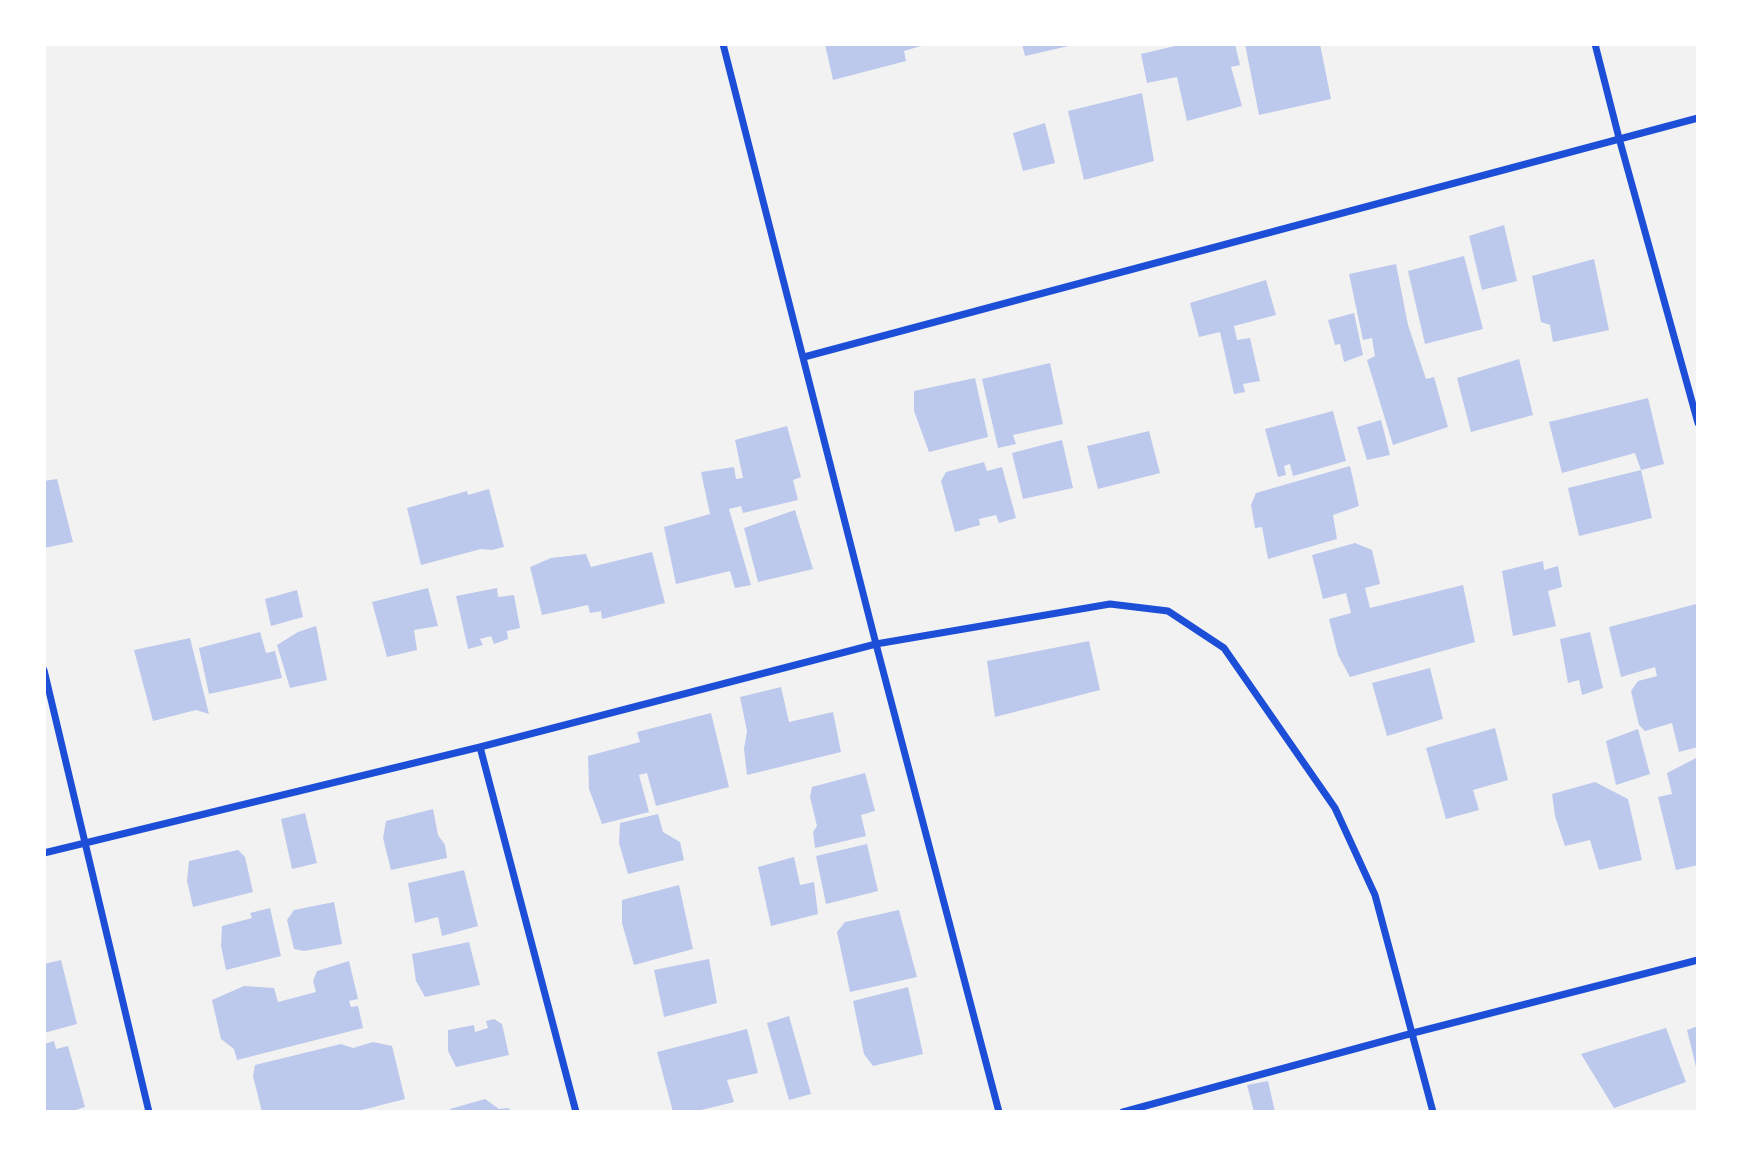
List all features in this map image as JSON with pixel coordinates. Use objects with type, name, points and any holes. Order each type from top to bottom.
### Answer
[{"type":"street","points":[[723,44],[999,1112]]},
{"type":"street","points":[[1595,44],[1698,424]]},
{"type":"street","points":[[804,357],[1698,118]]},
{"type":"street","points":[[44,853],[480,747],[876,644],[1110,604],[1168,611],[1224,648],[1335,808],[1375,895],[1433,1112]]},
{"type":"street","points":[[44,670],[149,1112]]},
{"type":"street","points":[[480,747],[576,1112]]},
{"type":"street","points":[[1123,1112],[1413,1033],[1698,960]]},
{"type":"building","points":[[825,44],[921,46],[904,51],[906,61],[833,80]]},
{"type":"building","points":[[1022,44],[1073,44],[1073,45],[1025,56]]},
{"type":"building","points":[[1177,44],[1235,44],[1240,65],[1231,67],[1242,106],[1187,121],[1177,77],[1147,83],[1141,54]]},
{"type":"building","points":[[1245,44],[1320,44],[1331,99],[1259,115]]},
{"type":"building","points":[[1142,93],[1154,161],[1084,180],[1068,111]]},
{"type":"building","points":[[1045,123],[1055,163],[1023,171],[1013,133]]},
{"type":"building","points":[[1504,225],[1517,281],[1482,290],[1469,236]]},
{"type":"building","points":[[1464,256],[1483,329],[1425,344],[1408,271]]},
{"type":"building","points":[[1594,259],[1609,330],[1553,342],[1550,325],[1541,322],[1532,276]]},
{"type":"building","points":[[1396,264],[1408,325],[1426,379],[1434,377],[1448,427],[1393,445],[1367,360],[1375,356],[1372,338],[1363,340],[1349,274]]},
{"type":"building","points":[[1266,280],[1276,315],[1234,326],[1237,340],[1250,338],[1260,381],[1243,384],[1245,392],[1234,394],[1220,332],[1199,337],[1190,303]]},
{"type":"building","points":[[1354,313],[1363,355],[1344,362],[1340,344],[1335,345],[1328,320]]},
{"type":"building","points":[[1519,359],[1533,415],[1471,432],[1457,378]]},
{"type":"building","points":[[1050,363],[1063,424],[1013,435],[1016,444],[998,448],[982,379]]},
{"type":"building","points":[[975,378],[988,437],[929,452],[914,411],[914,391]]},
{"type":"building","points":[[1648,398],[1664,464],[1641,470],[1635,453],[1562,473],[1549,422]]},
{"type":"building","points":[[1333,411],[1346,461],[1293,476],[1290,464],[1284,466],[1286,475],[1278,477],[1265,429]]},
{"type":"building","points":[[1381,420],[1390,455],[1367,460],[1357,427]]},
{"type":"building","points":[[787,426],[801,477],[793,480],[798,500],[743,513],[741,506],[729,509],[751,585],[735,588],[730,571],[676,584],[664,527],[710,514],[701,472],[734,467],[736,479],[743,478],[735,440]]},
{"type":"building","points":[[1149,431],[1160,473],[1098,489],[1087,446]]},
{"type":"building","points":[[1062,440],[1073,488],[1023,499],[1012,453]]},
{"type":"building","points":[[984,462],[987,471],[1002,467],[1016,518],[999,523],[996,515],[979,519],[980,525],[955,532],[941,481],[946,472]]},
{"type":"building","points":[[1350,466],[1359,506],[1333,515],[1337,539],[1268,559],[1262,527],[1255,528],[1251,505],[1256,493]]},
{"type":"building","points":[[1641,470],[1652,518],[1579,536],[1568,488]]},
{"type":"building","points":[[57,479],[73,542],[44,548],[44,481]]},
{"type":"building","points":[[489,489],[504,547],[481,549],[421,565],[407,508],[467,491],[468,495]]},
{"type":"building","points":[[795,510],[813,569],[758,582],[744,528]]},
{"type":"building","points":[[1355,543],[1372,550],[1380,584],[1365,588],[1370,608],[1463,585],[1475,642],[1350,677],[1338,655],[1329,619],[1351,613],[1346,593],[1323,599],[1312,555]]},
{"type":"building","points":[[652,552],[665,603],[602,619],[601,611],[590,613],[588,605],[542,615],[530,567],[551,558],[586,554],[591,567]]},
{"type":"building","points":[[1543,561],[1544,570],[1558,566],[1562,587],[1548,591],[1556,626],[1513,636],[1502,571]]},
{"type":"building","points":[[428,588],[438,626],[414,630],[417,650],[387,657],[372,602]]},
{"type":"building","points":[[497,588],[498,597],[514,595],[520,628],[507,631],[508,639],[494,644],[491,636],[480,639],[483,645],[468,649],[456,596]]},
{"type":"building","points":[[297,590],[303,617],[271,626],[265,599]]},
{"type":"building","points":[[1696,604],[1698,747],[1679,752],[1672,723],[1645,731],[1639,725],[1631,691],[1638,681],[1657,676],[1655,667],[1621,677],[1609,627]]},
{"type":"building","points":[[316,626],[327,680],[290,688],[277,645],[298,632]]},
{"type":"building","points":[[260,632],[266,653],[275,651],[282,678],[209,694],[199,648]]},
{"type":"building","points":[[1590,632],[1603,688],[1582,695],[1579,680],[1568,683],[1560,639]]},
{"type":"building","points":[[190,638],[209,714],[196,710],[153,721],[134,650]]},
{"type":"building","points":[[1089,641],[1100,690],[995,717],[987,661]]},
{"type":"building","points":[[1430,668],[1443,719],[1387,736],[1372,683]]},
{"type":"building","points":[[781,687],[789,722],[833,712],[841,752],[747,775],[744,749],[747,731],[740,697]]},
{"type":"building","points":[[711,713],[729,787],[656,806],[647,773],[639,775],[649,812],[602,824],[589,789],[588,756],[640,742],[637,732]]},
{"type":"building","points":[[1495,728],[1508,780],[1473,790],[1479,810],[1446,819],[1426,748]]},
{"type":"building","points":[[1638,729],[1650,774],[1616,785],[1606,741]]},
{"type":"building","points":[[1698,757],[1698,865],[1676,870],[1658,797],[1672,794],[1667,773]]},
{"type":"building","points":[[865,773],[875,811],[861,815],[866,836],[815,848],[813,832],[817,826],[810,797],[812,787]]},
{"type":"building","points":[[1595,782],[1628,799],[1642,860],[1599,870],[1590,840],[1565,846],[1555,816],[1552,794]]},
{"type":"building","points":[[433,809],[438,835],[445,845],[447,858],[391,870],[383,838],[386,821]]},
{"type":"building","points":[[305,813],[317,863],[292,869],[281,819]]},
{"type":"building","points":[[658,814],[663,832],[680,842],[684,860],[628,874],[619,843],[620,823]]},
{"type":"building","points":[[867,844],[878,891],[826,904],[816,856]]},
{"type":"building","points":[[238,850],[245,857],[253,892],[193,907],[187,881],[189,861]]},
{"type":"building","points":[[794,857],[800,885],[814,882],[818,914],[771,926],[758,867]]},
{"type":"building","points":[[464,870],[478,926],[442,936],[438,917],[415,923],[408,883]]},
{"type":"building","points":[[679,885],[693,949],[634,965],[622,923],[622,900]]},
{"type":"building","points":[[334,902],[342,944],[304,951],[294,949],[287,920],[294,910]]},
{"type":"building","points":[[270,908],[281,956],[226,970],[221,946],[222,926],[252,918],[250,913]]},
{"type":"building","points":[[899,910],[917,977],[850,992],[837,932],[845,922]]},
{"type":"building","points":[[469,942],[480,985],[425,997],[416,981],[412,954]]},
{"type":"building","points":[[709,959],[717,1003],[664,1017],[654,970]]},
{"type":"building","points":[[61,960],[77,1024],[44,1033],[44,964]]},
{"type":"building","points":[[349,961],[358,999],[349,1001],[351,1007],[358,1006],[363,1028],[237,1060],[234,1049],[221,1039],[212,1000],[244,986],[274,988],[278,1002],[316,992],[313,981],[317,971]]},
{"type":"building","points":[[908,987],[923,1054],[873,1066],[864,1054],[853,1001]]},
{"type":"building","points":[[789,1016],[811,1094],[789,1100],[767,1023]]},
{"type":"building","points":[[494,1019],[502,1024],[509,1055],[456,1067],[448,1051],[448,1030],[474,1025],[475,1032],[488,1028],[486,1021]]},
{"type":"building","points":[[1698,1026],[1698,1071],[1697,1071],[1687,1030]]},
{"type":"building","points":[[1666,1028],[1686,1082],[1614,1108],[1581,1054]]},
{"type":"building","points":[[747,1029],[758,1073],[727,1080],[734,1102],[693,1112],[673,1112],[657,1052]]},
{"type":"building","points":[[54,1041],[56,1049],[68,1046],[85,1107],[69,1112],[44,1112],[44,1044]]},
{"type":"building","points":[[373,1042],[392,1046],[405,1099],[354,1112],[262,1112],[253,1076],[255,1065],[341,1044],[353,1048]]},
{"type":"building","points":[[1268,1081],[1275,1112],[1254,1112],[1247,1085]]},
{"type":"building","points":[[485,1099],[499,1109],[509,1108],[510,1112],[451,1112],[450,1109]]}]
